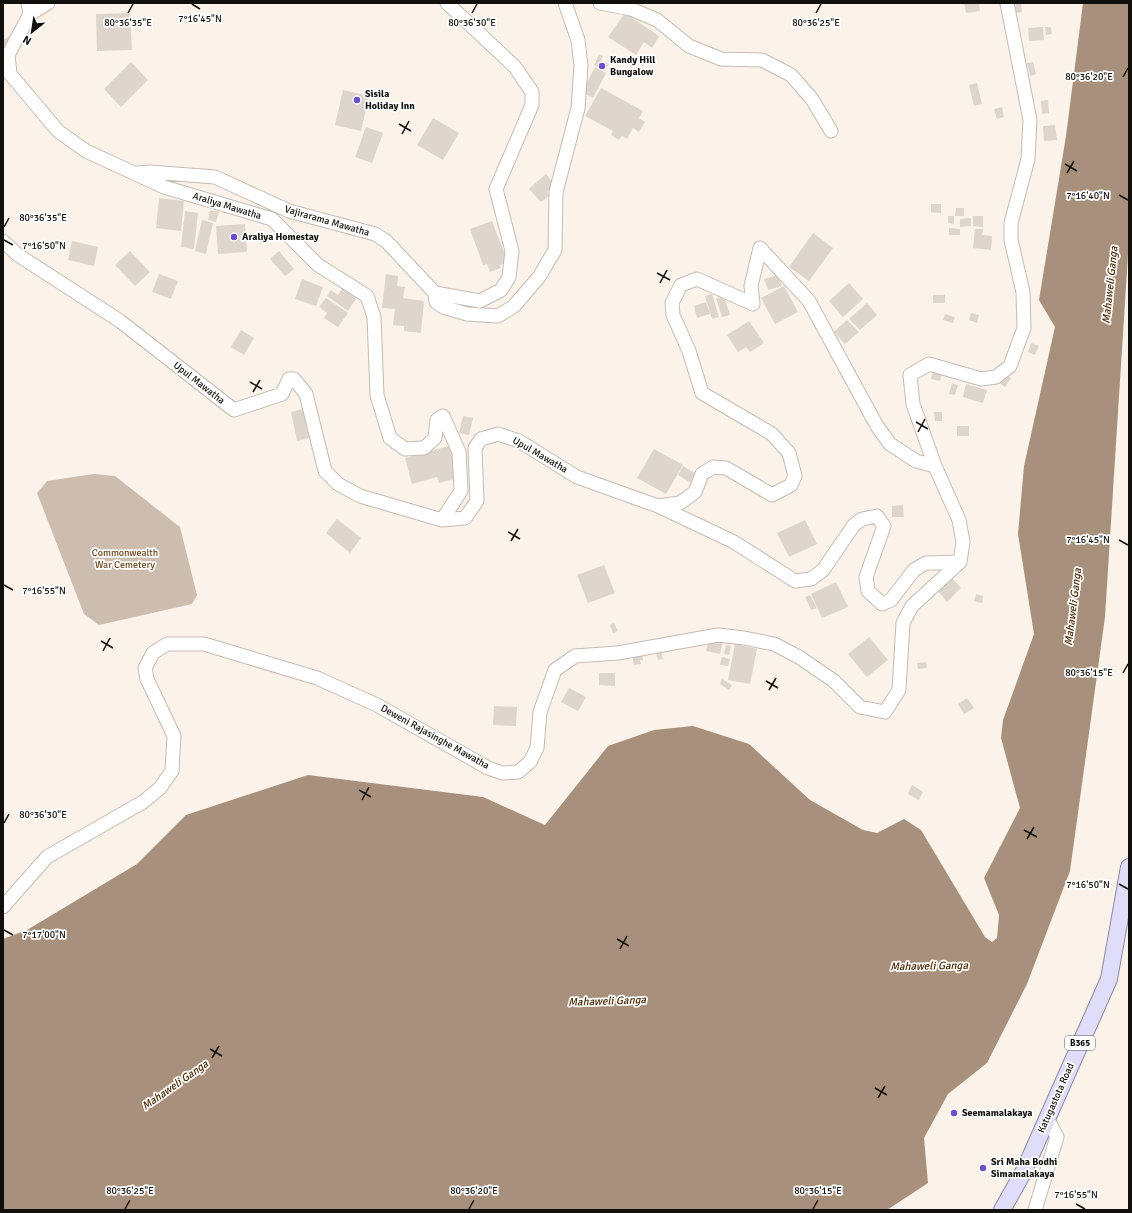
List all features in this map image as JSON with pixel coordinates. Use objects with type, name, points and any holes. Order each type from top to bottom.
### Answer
[{"type":"main road","name":"Katugastota Road","points":[[1002,1210],[1024,1171],[1109,979],[1129,867]]},
{"type":"street","points":[[29,8],[48,3]]},
{"type":"street","points":[[435,293],[480,301],[501,290],[509,277],[512,251],[496,189],[532,105],[532,92],[515,67],[447,3]]},
{"type":"street","name":"Vajirarama Mawatha","points":[[135,174],[150,172],[215,177],[289,212],[376,234],[386,241],[435,293],[436,302],[443,307],[466,314],[498,316],[514,306],[539,277],[555,250],[556,192],[578,108],[581,66],[578,40],[565,3]]},
{"type":"street","points":[[600,3],[631,9],[657,20],[689,46],[721,59],[762,60],[791,75],[812,99],[831,131]]},
{"type":"street","points":[[960,562],[962,542],[959,520],[935,466],[913,404],[910,375],[929,364],[981,379],[996,377],[1010,366],[1024,328],[1023,292],[1011,240],[1011,223],[1028,159],[1030,120],[1007,3]]},
{"type":"street","name":"Araliya Mawatha","points":[[29,8],[8,55],[10,74],[58,131],[86,151],[164,187],[272,219],[318,265],[367,296],[374,317],[377,395],[390,438],[405,449],[424,448],[435,438],[437,420],[443,416],[459,452],[461,491],[442,520]]},
{"type":"street","name":"Upul Mawatha","points":[[3,241],[18,255],[120,321],[234,410],[282,394],[289,379],[294,379],[306,394],[325,470],[338,484],[360,496],[442,520],[465,518],[477,501],[475,448],[481,439],[498,434],[519,441],[577,477],[658,506],[734,542],[795,581],[811,579],[823,570],[854,525],[862,519],[877,516],[884,526],[866,577],[868,591],[882,604],[891,600],[914,570],[926,563],[960,562]]},
{"type":"street","points":[[658,506],[680,503],[695,492],[702,474],[713,467],[726,468],[772,495],[791,485],[795,476],[789,454],[772,434],[702,393],[689,351],[673,315],[672,303],[681,285],[697,279],[752,304],[751,286],[760,248],[809,301],[877,426],[890,444],[916,461],[935,466]]},
{"type":"street","name":"Deweni Rajasinghe Mawatha","points":[[3,907],[47,858],[143,802],[160,788],[172,771],[174,736],[146,679],[145,668],[153,653],[167,644],[204,644],[317,678],[377,705],[488,768],[502,773],[518,772],[530,762],[538,748],[540,712],[555,670],[575,656],[618,653],[718,635],[744,638],[774,644],[799,657],[834,681],[860,708],[884,712],[899,690],[903,623],[912,606],[960,562]]},
{"type":"street","points":[[1034,1210],[1057,1137],[1047,1118]]},
{"type":"green space","name":"Commonwealth War Cemetery","points":[[94,474],[115,476],[180,527],[197,595],[192,604],[99,625],[84,614],[37,493],[47,481]]},
{"type":"water","name":"Mahaweli Ganga","points":[[1083,3],[1129,3],[1129,239],[1105,617],[1070,871],[1027,984],[987,1063],[948,1094],[924,1138],[928,1183],[887,1210],[3,1210],[3,939],[27,930],[137,864],[186,815],[308,775],[483,797],[545,825],[608,746],[654,730],[693,726],[749,744],[810,800],[863,830],[877,833],[904,819],[921,830],[985,937],[992,942],[997,938],[999,915],[984,878],[1020,808],[1001,738],[1003,720],[1034,634],[1018,534],[1024,466],[1055,327],[1039,300],[1066,136]]},
{"type":"building","points":[[964,3],[979,3],[980,11],[966,13]]},
{"type":"building","points":[[1015,3],[1021,3],[1022,12],[1016,13]]},
{"type":"building","points":[[130,13],[132,50],[97,51],[96,14]]},
{"type":"building","points":[[625,13],[659,36],[652,48],[644,42],[636,55],[608,37]]},
{"type":"building","points":[[1043,27],[1044,40],[1029,41],[1028,28]]},
{"type":"building","points":[[1045,27],[1051,27],[1052,34],[1046,35]]},
{"type":"building","points":[[14,34],[3,55],[3,40]]},
{"type":"building","points":[[599,55],[603,56],[601,60],[609,64],[605,71],[594,65]]},
{"type":"building","points":[[131,62],[148,80],[121,107],[104,89]]},
{"type":"building","points":[[1033,62],[1036,74],[1030,76],[1027,63]]},
{"type":"building","points":[[595,67],[606,73],[593,98],[582,92]]},
{"type":"building","points":[[977,83],[982,104],[974,106],[969,85]]},
{"type":"building","points":[[601,88],[643,111],[639,118],[645,122],[639,132],[633,128],[627,139],[622,136],[619,140],[611,135],[613,131],[585,116]]},
{"type":"building","points":[[343,90],[369,96],[361,131],[335,125]]},
{"type":"building","points":[[1048,100],[1049,113],[1042,114],[1041,101]]},
{"type":"building","points":[[1002,107],[1004,117],[997,119],[994,109]]},
{"type":"building","points":[[433,118],[459,133],[443,160],[417,145]]},
{"type":"building","points":[[1055,125],[1057,140],[1044,141],[1043,126]]},
{"type":"building","points":[[366,127],[383,133],[372,163],[355,157]]},
{"type":"building","points":[[546,174],[555,185],[547,192],[550,195],[541,202],[529,189]]},
{"type":"building","points":[[159,198],[184,201],[181,231],[156,228]]},
{"type":"building","points":[[931,204],[941,204],[941,213],[931,212]]},
{"type":"building","points":[[956,208],[964,208],[964,216],[955,216]]},
{"type":"building","points":[[210,210],[219,212],[216,222],[208,220]]},
{"type":"building","points":[[185,211],[198,213],[194,249],[181,247]]},
{"type":"building","points":[[948,216],[954,216],[954,224],[948,223]]},
{"type":"building","points":[[973,216],[983,216],[983,227],[973,226]]},
{"type":"building","points":[[971,218],[971,226],[960,227],[960,219]]},
{"type":"building","points":[[202,220],[213,223],[206,254],[195,251]]},
{"type":"building","points":[[492,221],[508,262],[500,265],[501,268],[490,272],[487,264],[483,265],[470,229]]},
{"type":"building","points":[[245,224],[247,252],[218,254],[216,226]]},
{"type":"building","points":[[949,228],[960,229],[960,235],[949,235]]},
{"type":"building","points":[[975,229],[983,229],[982,235],[992,236],[991,250],[973,248]]},
{"type":"building","points":[[813,233],[833,248],[809,281],[789,267]]},
{"type":"building","points":[[72,241],[98,247],[94,266],[68,260]]},
{"type":"building","points":[[130,251],[150,272],[135,286],[115,265]]},
{"type":"building","points":[[279,251],[294,269],[285,276],[270,259]]},
{"type":"building","points":[[159,274],[178,281],[171,299],[152,292]]},
{"type":"building","points":[[386,274],[398,276],[397,286],[405,287],[403,298],[424,301],[421,333],[404,331],[404,326],[393,325],[395,309],[382,308]]},
{"type":"building","points":[[778,275],[782,286],[768,290],[764,279]]},
{"type":"building","points":[[302,279],[323,287],[316,306],[295,299]]},
{"type":"building","points":[[849,283],[863,299],[843,317],[829,301]]},
{"type":"building","points":[[784,286],[798,312],[775,324],[761,298]]},
{"type":"building","points":[[343,287],[357,297],[348,311],[327,296],[331,290],[338,295]]},
{"type":"building","points":[[712,294],[719,317],[712,319],[705,296]]},
{"type":"building","points":[[933,295],[945,295],[945,303],[933,303]]},
{"type":"building","points":[[724,296],[730,315],[722,317],[716,298]]},
{"type":"building","points":[[326,298],[348,313],[338,327],[324,318],[327,313],[319,307]]},
{"type":"building","points":[[706,302],[710,314],[697,318],[694,306]]},
{"type":"building","points":[[867,303],[877,315],[860,330],[849,319]]},
{"type":"building","points":[[971,313],[979,315],[977,323],[969,320]]},
{"type":"building","points":[[945,314],[955,317],[953,323],[943,320]]},
{"type":"building","points":[[847,320],[859,332],[845,344],[834,332]]},
{"type":"building","points":[[749,321],[764,343],[750,352],[746,347],[738,352],[727,335]]},
{"type":"building","points":[[241,330],[254,338],[244,355],[231,347]]},
{"type":"building","points":[[1031,343],[1039,346],[1035,355],[1028,352]]},
{"type":"building","points":[[934,368],[943,370],[940,381],[931,379]]},
{"type":"building","points":[[1004,374],[1011,378],[1005,387],[999,383]]},
{"type":"building","points":[[952,383],[958,385],[955,395],[949,394]]},
{"type":"building","points":[[966,384],[987,390],[983,403],[963,397]]},
{"type":"building","points":[[303,409],[309,438],[297,441],[291,412]]},
{"type":"building","points":[[934,412],[942,412],[942,421],[935,421]]},
{"type":"building","points":[[463,416],[473,418],[469,435],[459,433]]},
{"type":"building","points":[[957,426],[969,426],[969,436],[957,436]]},
{"type":"building","points":[[449,446],[458,478],[439,483],[437,477],[412,484],[405,458]]},
{"type":"building","points":[[654,449],[683,465],[666,494],[637,478]]},
{"type":"building","points":[[683,466],[696,474],[691,483],[678,475]]},
{"type":"building","points":[[903,505],[904,517],[892,517],[892,506]]},
{"type":"building","points":[[337,519],[361,538],[350,553],[326,533]]},
{"type":"building","points":[[805,520],[817,544],[789,557],[777,533]]},
{"type":"building","points":[[604,565],[615,593],[588,603],[577,575]]},
{"type":"building","points":[[952,578],[961,588],[947,602],[938,591]]},
{"type":"building","points":[[836,582],[848,607],[822,618],[811,594]]},
{"type":"building","points":[[976,594],[983,596],[982,603],[974,601]]},
{"type":"building","points":[[810,595],[817,608],[811,610],[805,597]]},
{"type":"building","points":[[614,623],[618,631],[613,633],[610,625]]},
{"type":"building","points":[[869,637],[888,660],[867,677],[848,654]]},
{"type":"building","points":[[709,639],[723,641],[720,654],[706,651]]},
{"type":"building","points":[[735,644],[757,649],[750,684],[728,680]]},
{"type":"building","points":[[726,645],[731,646],[729,655],[724,654]]},
{"type":"building","points":[[661,651],[663,659],[658,660],[656,653]]},
{"type":"building","points":[[642,652],[643,660],[640,660],[641,664],[634,665],[632,654]]},
{"type":"building","points":[[722,657],[730,659],[728,666],[720,665]]},
{"type":"building","points":[[926,662],[927,668],[918,669],[917,663]]},
{"type":"building","points":[[599,673],[615,673],[615,686],[599,685]]},
{"type":"building","points":[[722,679],[732,685],[729,690],[720,684]]},
{"type":"building","points":[[569,688],[586,697],[578,711],[561,702]]},
{"type":"building","points":[[967,698],[974,708],[964,714],[958,704]]},
{"type":"building","points":[[494,706],[517,707],[516,726],[493,725]]},
{"type":"building","points":[[912,785],[923,792],[919,800],[908,794]]},
{"type":"place","name":"Kandy Hill Bungalow","points":[[602,66]]},
{"type":"place","name":"Sisila Holiday Inn","points":[[357,100]]},
{"type":"place","name":"Araliya Homestay","points":[[234,237]]},
{"type":"place","name":"Seemamalakaya","points":[[954,1113]]},
{"type":"place","name":"Sri Maha Bodhi Simamalakaya","points":[[983,1168]]}]
